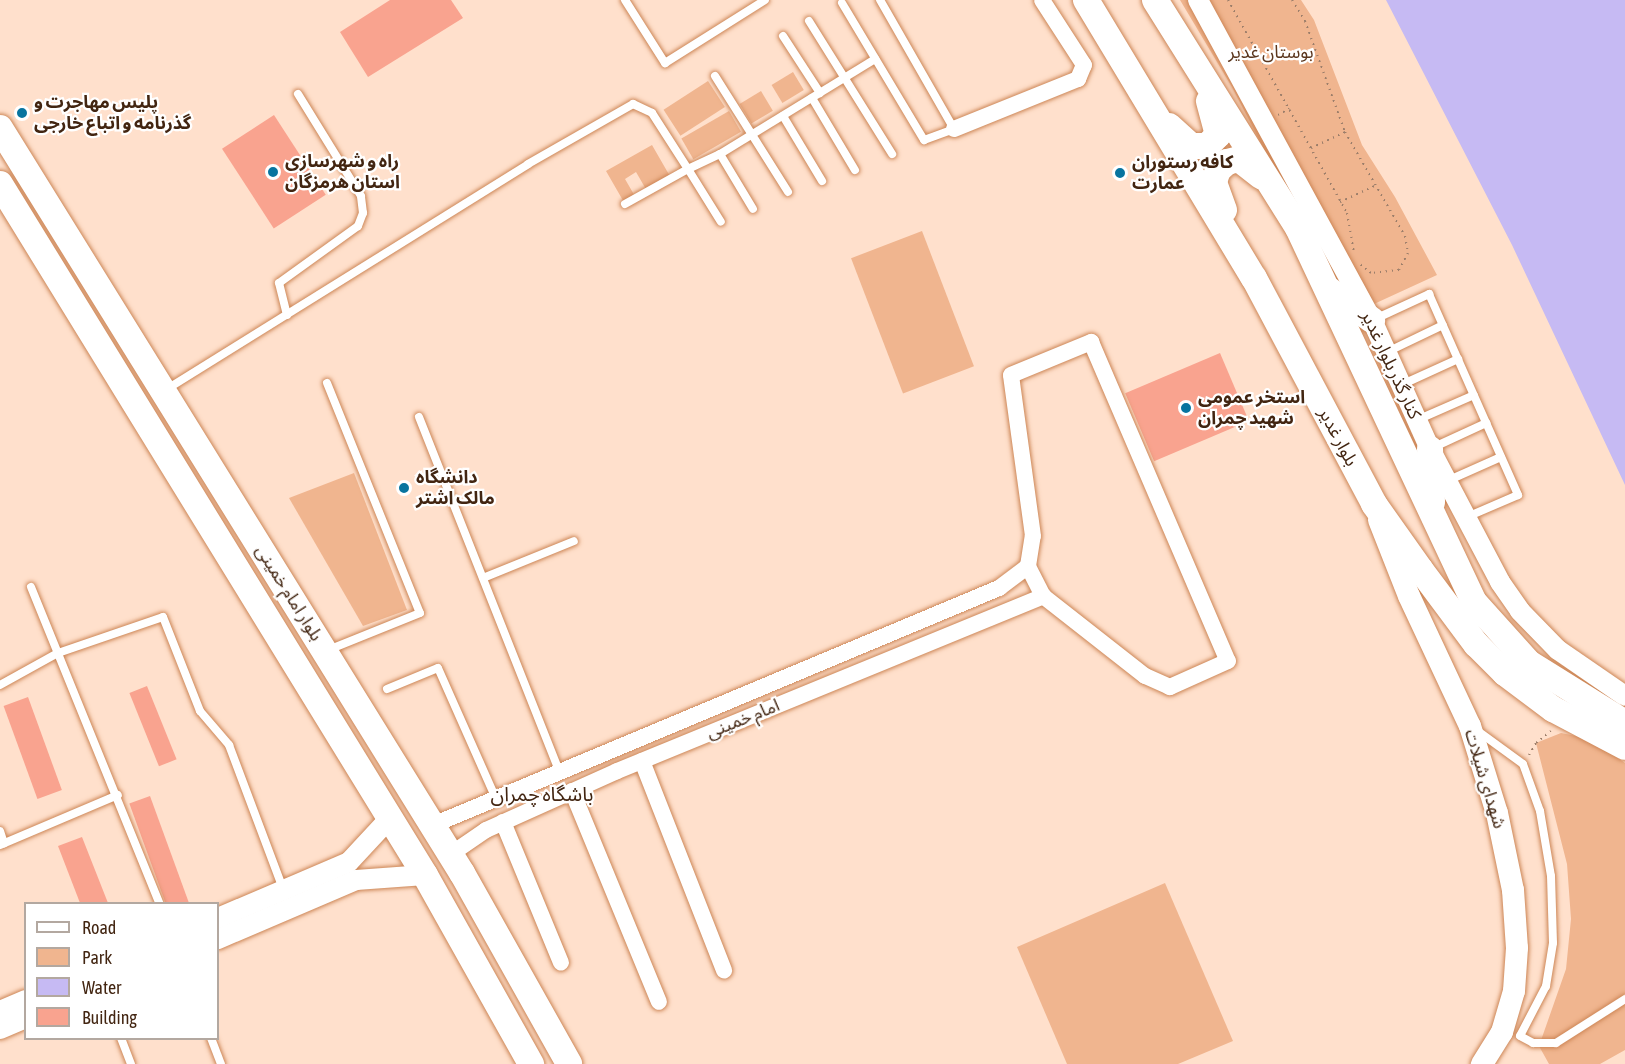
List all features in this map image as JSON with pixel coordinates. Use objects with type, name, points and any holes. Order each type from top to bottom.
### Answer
[{"type":"main road","name":"بلوار غدیر","points":[[1086,0],[1245,265],[1374,504],[1488,657],[1530,694],[1625,747]]},
{"type":"main road","points":[[1155,0],[1298,228],[1467,590],[1505,641],[1550,679],[1625,723]]},
{"type":"main road","points":[[1136,82],[1176,134],[1191,146],[1207,146],[1218,135],[1218,124],[1185,47]]},
{"type":"main road","name":"بلوار امام خمینی","points":[[0,128],[451,854],[569,1064]]},
{"type":"main road","points":[[1245,265],[1214,182],[1218,170],[1227,162],[1239,159],[1253,167],[1298,228]]},
{"type":"main road","name":"بلوار امام خمینی","points":[[0,184],[425,875],[531,1064]]},
{"type":"main road","points":[[1325,286],[1372,320]]},
{"type":"main road","points":[[139,408],[164,391]]},
{"type":"main road","points":[[1430,449],[1432,515]]},
{"type":"main road","name":"شهدای شیلات","points":[[1374,504],[1409,596],[1470,726],[1506,852],[1517,930],[1518,964],[1502,1032],[1482,1064]]},
{"type":"street","points":[[954,129],[1078,79],[1084,65],[1042,0]]},
{"type":"street","name":"کنار گذر بلوار غدیر","points":[[1198,0],[1372,320],[1430,449],[1500,582],[1520,611],[1558,650],[1625,696]]},
{"type":"street","points":[[1091,342],[1228,662],[1170,687],[1144,675],[1043,596],[1028,566],[1032,536],[1011,375],[1091,342]]},
{"type":"street","points":[[433,825],[614,752],[999,588],[1028,566]]},
{"type":"street","name":"امام خمینی","points":[[451,854],[503,822],[621,769],[1043,596]]},
{"type":"street","points":[[934,615],[944,636]]},
{"type":"street","points":[[856,647],[866,668]]},
{"type":"street","points":[[776,683],[785,702]]},
{"type":"street","points":[[692,718],[700,737]]},
{"type":"street","points":[[614,752],[621,769]]},
{"type":"street","points":[[642,761],[724,970]]},
{"type":"street","points":[[572,791],[659,1002]]},
{"type":"street","points":[[513,793],[523,813]]},
{"type":"street","points":[[219,938],[349,862],[389,819]]},
{"type":"street","points":[[503,822],[561,963]]},
{"type":"street","points":[[219,918],[356,880],[425,875]]},
{"type":"lane","points":[[625,0],[665,63],[765,0]]},
{"type":"lane","points":[[842,3],[924,140],[954,129],[880,0]]},
{"type":"lane","points":[[809,21],[892,154]]},
{"type":"lane","points":[[783,36],[855,170]]},
{"type":"lane","points":[[625,204],[720,154],[875,59]]},
{"type":"lane","points":[[715,76],[788,192]]},
{"type":"lane","points":[[287,315],[279,283],[358,226],[363,213],[361,196],[298,94]]},
{"type":"lane","points":[[164,391],[528,164],[633,104],[652,113],[721,222]]},
{"type":"lane","points":[[783,116],[822,181]]},
{"type":"lane","points":[[720,154],[753,209]]},
{"type":"lane","points":[[1372,320],[1430,294],[1518,495],[1467,517]]},
{"type":"lane","points":[[1386,352],[1443,325]]},
{"type":"lane","points":[[1401,385],[1458,359]]},
{"type":"lane","points":[[325,652],[420,613],[327,383]]},
{"type":"lane","points":[[1417,420],[1474,395]]},
{"type":"lane","points":[[418,417],[561,773]]},
{"type":"lane","points":[[1430,449],[1486,423]]},
{"type":"lane","points":[[1447,481],[1501,456]]},
{"type":"lane","points":[[483,578],[574,541]]},
{"type":"lane","points":[[31,587],[118,795],[160,902]]},
{"type":"lane","points":[[0,685],[58,653],[164,616],[200,711],[229,745],[286,899]]},
{"type":"lane","points":[[387,689],[438,668],[496,800]]},
{"type":"lane","points":[[1470,726],[1523,764],[1540,811],[1547,855],[1553,943],[1546,986],[1520,1036],[1533,1043],[1556,1043],[1625,999]]},
{"type":"lane","points":[[0,831],[2,844],[118,795]]},
{"type":"lane","points":[[122,1040],[131,1064]]},
{"type":"lane","points":[[212,1040],[220,1064]]},
{"type":"path","points":[[1228,0],[1347,213],[1356,260],[1371,273],[1399,270],[1408,253],[1405,236],[1345,132],[1305,21],[1292,0]]},
{"type":"path","points":[[1311,148],[1345,132]]},
{"type":"path","points":[[1340,202],[1376,185]]},
{"type":"path","points":[[1523,764],[1536,743],[1552,729],[1576,721]]},
{"type":"green space","name":"بوستان غدیر","points":[[1180,0],[1301,0],[1314,20],[1362,145],[1395,197],[1437,275],[1350,315],[1232,87]]},
{"type":"green space","points":[[793,72],[804,90],[782,103],[772,85]]},
{"type":"green space","points":[[708,81],[725,107],[680,136],[664,110]]},
{"type":"green space","points":[[761,91],[773,111],[751,124],[740,104]]},
{"type":"green space","points":[[729,111],[741,132],[693,159],[681,138]]},
{"type":"green space","points":[[652,145],[671,178],[647,191],[636,172],[625,179],[636,198],[625,204],[606,171]]},
{"type":"green space","points":[[922,231],[974,366],[903,394],[851,258]]},
{"type":"green space","points":[[354,473],[407,610],[363,626],[289,498]]},
{"type":"green space","points":[[1561,733],[1591,739],[1625,763],[1625,1050],[1600,1064],[1549,1064],[1539,1046],[1566,969],[1571,919],[1567,864],[1536,743]]},
{"type":"green space","points":[[1165,883],[1233,1041],[1178,1064],[1067,1064],[1017,947]]},
{"type":"water","points":[[1386,0],[1625,0],[1625,485],[1512,245]]},
{"type":"building","points":[[390,0],[451,0],[463,18],[368,77],[340,32]]},
{"type":"building","name":"راه و شهرسازی استان هرمزگان","points":[[274,115],[326,195],[274,228],[222,149]]},
{"type":"building","name":"استخر عمومی شهید چمران","points":[[1220,353],[1249,421],[1154,461],[1125,393]]},
{"type":"building","points":[[147,686],[177,759],[159,766],[129,693]]},
{"type":"building","points":[[28,697],[62,790],[37,799],[4,706]]},
{"type":"building","points":[[150,796],[189,902],[165,902],[129,804]]},
{"type":"building","points":[[82,837],[108,902],[80,902],[58,846]]},
{"type":"place","name":"پلیس مهاجرت و گذرنامه و اتباع خارجى","points":[[22,113]]},
{"type":"place","name":"راه و شهرسازی استان هرمزگان","points":[[273,172]]},
{"type":"place","name":"کافه رستوران عمارت","points":[[1120,173]]},
{"type":"place","name":"استخر عمومی شهید چمران","points":[[1186,408]]},
{"type":"place","name":"دانشگاه مالک اشتر","points":[[404,488]]},
{"type":"district","name":"باشگاه چمران","points":[[542,793]]}]
